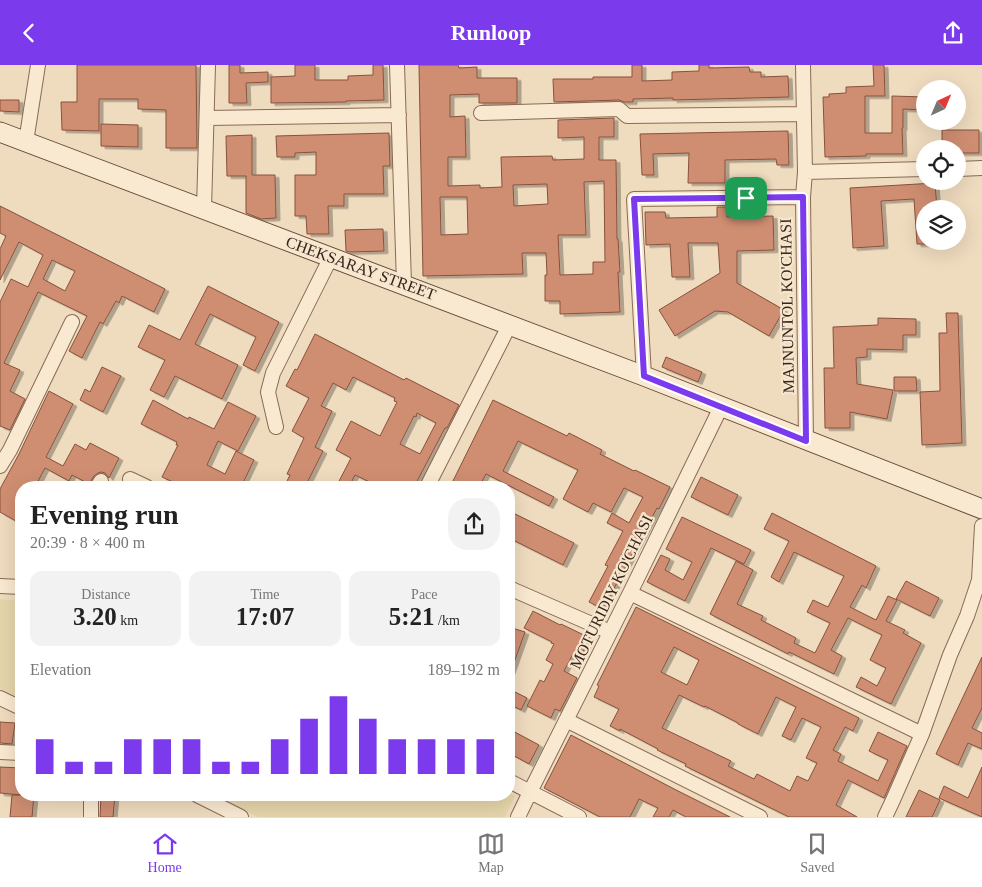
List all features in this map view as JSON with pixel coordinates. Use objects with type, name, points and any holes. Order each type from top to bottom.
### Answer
[{"type":"street","points":[[26,141],[38,65]]},
{"type":"street","points":[[204,209],[208,65]]},
{"type":"street","points":[[397,65],[404,284]]},
{"type":"street","name":"MAJNUNTOL KO'CHASI","points":[[803,65],[806,441]]},
{"type":"street","points":[[482,113],[619,109],[627,116],[804,114]]},
{"type":"street","points":[[207,119],[398,115]]},
{"type":"street","name":"CHEKSARAY STREET","points":[[0,131],[510,324],[982,509]]},
{"type":"street","points":[[966,169],[982,168]]},
{"type":"street","points":[[805,171],[916,169]]},
{"type":"street","points":[[644,376],[634,199],[803,197]]},
{"type":"street","points":[[276,427],[268,392],[273,373],[331,257]]},
{"type":"street","points":[[0,466],[5,447],[72,322]]},
{"type":"street","points":[[430,481],[510,324]]},
{"type":"street","name":"MOTURIDIY KO'CHASI","points":[[518,817],[721,407]]},
{"type":"street","points":[[130,479],[134,481]]},
{"type":"street","points":[[885,817],[922,734],[950,655],[967,617],[979,580],[982,526]]},
{"type":"street","points":[[0,586],[15,587]]},
{"type":"street","points":[[515,591],[610,632]]},
{"type":"street","points":[[630,593],[922,734]]},
{"type":"street","points":[[0,697],[15,705]]},
{"type":"street","points":[[566,720],[760,817]]},
{"type":"street","points":[[0,752],[15,753]]},
{"type":"street","points":[[515,784],[579,817]]},
{"type":"street","points":[[91,817],[92,801]]},
{"type":"street","points":[[209,801],[241,817]]},
{"type":"shaded area","points":[[0,599],[15,600],[15,696],[0,688]]},
{"type":"shaded area","points":[[226,801],[513,801],[505,817],[258,817]]},
{"type":"building","points":[[77,65],[196,65],[197,148],[166,148],[166,110],[138,109],[138,99],[99,99],[99,131],[62,130],[61,102],[77,102]]},
{"type":"building","points":[[229,65],[240,65],[240,73],[268,72],[268,82],[246,83],[247,103],[229,103]]},
{"type":"building","points":[[295,65],[315,65],[315,80],[348,80],[348,76],[373,75],[373,65],[383,65],[384,100],[271,103],[271,77],[295,76]]},
{"type":"building","points":[[419,65],[458,65],[459,68],[477,67],[477,78],[517,78],[517,103],[479,103],[479,94],[450,95],[450,117],[465,116],[466,157],[448,157],[448,186],[480,185],[480,188],[502,187],[501,157],[552,156],[553,160],[584,159],[584,137],[558,138],[558,120],[614,118],[614,137],[599,137],[599,160],[616,160],[620,312],[560,314],[560,301],[545,301],[546,253],[522,253],[523,274],[423,276]],"holes":[[[604,181],[605,262],[593,262],[593,274],[560,275],[558,235],[586,235],[584,182]],[[547,184],[548,204],[514,206],[513,185]],[[440,197],[467,197],[468,234],[441,235]]]},
{"type":"building","points":[[632,65],[642,65],[642,81],[672,80],[672,72],[699,71],[699,65],[709,65],[709,68],[749,67],[750,72],[761,72],[761,77],[788,76],[789,97],[673,100],[673,98],[633,99],[633,102],[619,100],[554,102],[553,79],[632,77]]},
{"type":"building","points":[[873,65],[884,65],[885,96],[865,96],[865,133],[892,133],[892,96],[916,97],[916,110],[903,109],[903,154],[825,157],[823,97],[829,97],[829,94],[846,93],[846,87],[874,86]]},
{"type":"building","points":[[0,100],[19,100],[19,112],[0,111]]},
{"type":"building","points":[[101,124],[138,125],[138,147],[101,146]]},
{"type":"building","points":[[942,130],[979,130],[979,153],[966,153],[966,140],[942,140]]},
{"type":"building","points":[[788,131],[789,165],[777,165],[776,159],[725,160],[725,183],[688,183],[689,153],[653,154],[654,175],[642,175],[640,134]]},
{"type":"building","points":[[389,133],[390,166],[383,166],[384,194],[344,194],[344,206],[328,206],[329,234],[307,234],[306,216],[295,216],[295,175],[316,175],[316,152],[295,153],[295,157],[277,157],[276,136]]},
{"type":"building","points":[[252,135],[252,175],[275,175],[276,218],[261,219],[246,213],[246,176],[227,176],[226,136]]},
{"type":"building","points":[[916,184],[916,190],[936,190],[936,200],[916,200],[916,229],[914,199],[881,201],[884,246],[853,248],[850,188]]},
{"type":"building","points":[[0,206],[165,289],[154,312],[122,296],[119,303],[116,301],[103,324],[100,322],[82,358],[69,351],[87,316],[38,292],[4,363],[20,370],[10,391],[25,399],[10,430],[0,426],[0,302],[11,279],[28,287],[43,255],[19,242],[0,280],[0,249],[6,236],[0,233]],"holes":[[[52,260],[75,271],[65,291],[43,279]]]},
{"type":"building","points":[[717,207],[727,207],[727,217],[773,216],[774,250],[737,251],[737,283],[784,310],[769,336],[728,312],[715,311],[675,336],[659,310],[720,273],[718,243],[688,243],[690,277],[672,277],[670,244],[646,245],[645,212],[665,212],[666,218],[717,217]]},
{"type":"building","points":[[383,229],[384,251],[346,251],[345,230]]},
{"type":"building","points":[[208,286],[279,322],[255,371],[243,365],[256,337],[210,314],[195,344],[238,365],[222,399],[175,376],[164,397],[150,390],[165,360],[138,347],[149,325],[180,340]]},
{"type":"building","points":[[946,313],[958,313],[962,443],[922,445],[920,392],[940,391],[939,333],[947,333]]},
{"type":"building","points":[[878,318],[916,319],[916,335],[903,335],[903,350],[867,349],[867,357],[856,358],[857,384],[893,390],[887,419],[850,412],[850,428],[825,428],[824,368],[834,368],[833,327],[878,325]]},
{"type":"building","points":[[315,334],[404,380],[406,378],[459,405],[417,481],[368,481],[355,475],[352,481],[339,481],[351,458],[336,450],[351,421],[380,436],[397,402],[394,401],[395,398],[353,377],[346,390],[333,383],[321,406],[332,411],[315,447],[323,451],[308,481],[287,481],[290,475],[287,474],[304,438],[292,431],[309,398],[286,386],[295,369],[297,370]],"holes":[[[417,413],[436,423],[420,454],[400,444]]]},
{"type":"building","points":[[666,357],[702,372],[698,382],[662,367]]},
{"type":"building","points":[[102,367],[121,376],[103,412],[80,400],[85,389],[90,392]]},
{"type":"building","points":[[894,377],[916,377],[917,391],[894,391]]},
{"type":"building","points":[[49,391],[73,404],[46,457],[63,466],[75,444],[86,450],[90,443],[119,458],[109,478],[105,473],[101,472],[94,476],[91,481],[83,481],[72,475],[69,481],[45,468],[38,481],[15,481],[15,521],[0,512],[0,489]]},
{"type":"building","points":[[153,400],[188,419],[189,417],[214,429],[228,402],[256,416],[238,451],[218,441],[207,465],[225,474],[236,451],[254,460],[244,481],[171,481],[162,477],[178,445],[176,445],[177,442],[141,424]]},
{"type":"building","points":[[493,400],[567,436],[569,433],[602,450],[600,454],[670,487],[603,609],[589,602],[608,566],[605,565],[623,531],[607,523],[612,513],[629,523],[643,497],[624,488],[611,512],[593,503],[588,512],[563,499],[578,470],[518,441],[503,471],[554,497],[549,506],[515,489],[515,481],[500,481],[486,474],[482,481],[453,481]]},
{"type":"building","points":[[701,477],[738,495],[728,515],[691,497]]},
{"type":"building","points":[[772,513],[876,566],[866,588],[862,585],[850,607],[876,620],[888,596],[897,600],[886,621],[905,630],[903,633],[921,643],[891,704],[856,687],[861,677],[877,686],[886,668],[870,660],[882,635],[848,618],[831,650],[842,656],[834,674],[789,652],[788,654],[710,614],[736,561],[753,570],[737,604],[763,616],[761,620],[796,638],[794,643],[815,653],[830,623],[807,612],[813,600],[828,607],[844,576],[794,552],[779,582],[771,577],[789,541],[764,529]]},
{"type":"building","points":[[515,514],[574,543],[563,565],[515,541]]},
{"type":"building","points":[[682,517],[751,550],[744,564],[711,548],[685,601],[647,582],[661,555],[670,559],[665,570],[683,580],[692,562],[666,549]]},
{"type":"building","points":[[906,581],[939,598],[930,616],[896,599]]},
{"type":"building","points":[[636,607],[859,718],[853,731],[845,727],[833,750],[841,754],[838,761],[878,781],[888,760],[869,751],[878,732],[907,746],[884,798],[848,780],[836,805],[857,817],[789,817],[685,766],[686,764],[620,729],[620,731],[610,726],[619,709],[594,697],[599,686],[597,685]],"holes":[[[674,647],[699,660],[687,685],[661,672]],[[679,695],[705,706],[758,734],[776,697],[796,707],[782,736],[791,740],[802,718],[821,727],[806,758],[817,763],[808,781],[797,776],[790,791],[757,774],[754,779],[728,766],[731,761],[662,728]]]},
{"type":"building","points":[[533,611],[590,638],[580,658],[573,654],[564,671],[577,678],[560,711],[555,709],[551,718],[527,706],[540,680],[544,682],[553,664],[546,660],[554,644],[524,628]]},
{"type":"building","points":[[515,629],[525,632],[515,660]]},
{"type":"building","points":[[982,657],[982,708],[972,728],[982,733],[982,749],[968,743],[958,765],[936,754]]},
{"type":"building","points":[[515,692],[527,698],[521,710],[515,707]]},
{"type":"building","points":[[0,722],[15,723],[12,744],[0,743]]},
{"type":"building","points":[[515,732],[539,745],[529,764],[515,756]]},
{"type":"building","points":[[571,735],[730,817],[686,817],[673,810],[669,817],[653,817],[658,808],[639,799],[630,817],[600,817],[544,788]]},
{"type":"building","points":[[0,767],[15,768],[15,794],[0,793]]},
{"type":"building","points":[[982,767],[982,817],[939,798],[944,786],[968,798]]},
{"type":"building","points":[[919,790],[940,800],[932,817],[906,817]]},
{"type":"building","points":[[12,795],[15,795],[15,801],[33,801],[32,817],[10,817]]},
{"type":"building","points":[[101,801],[114,801],[113,817],[100,817]]},
{"type":"route","points":[[803,197],[806,441],[644,376],[634,199],[746,198],[803,197]]}]
